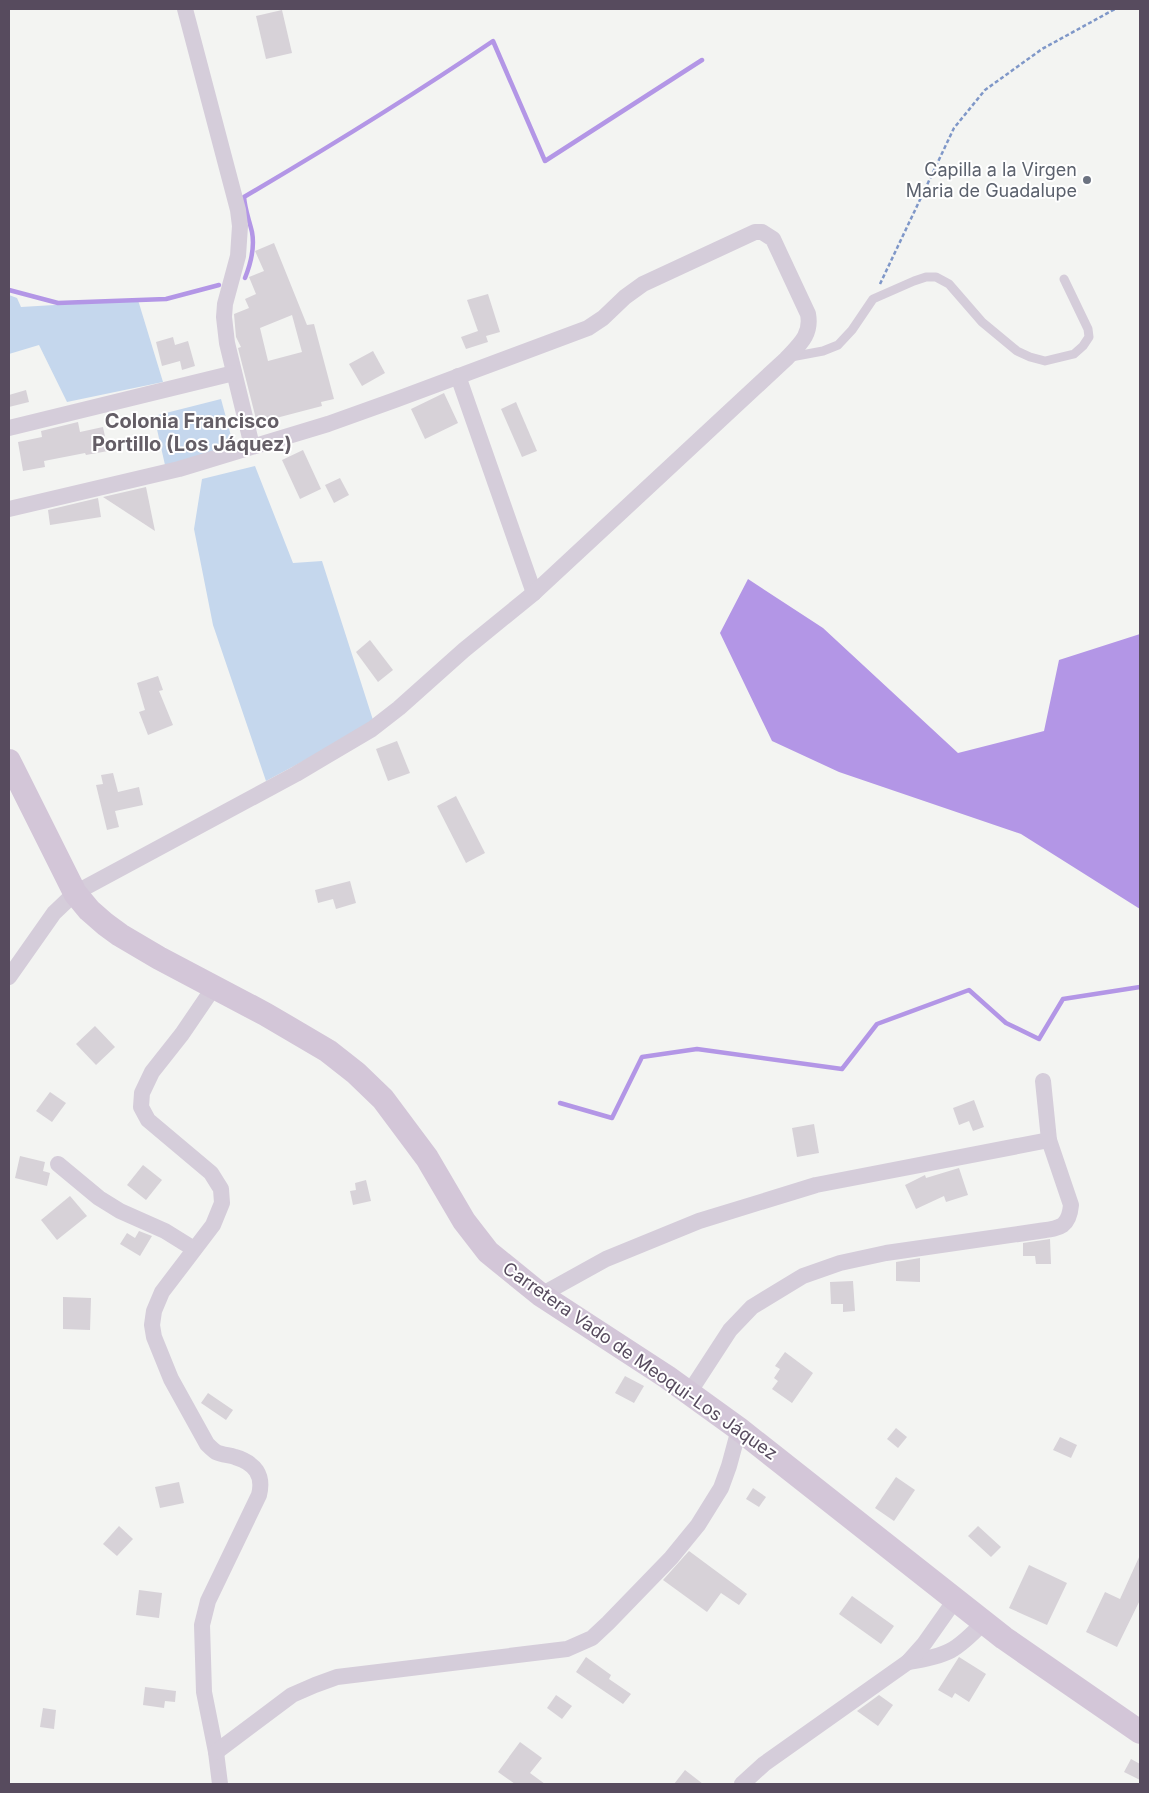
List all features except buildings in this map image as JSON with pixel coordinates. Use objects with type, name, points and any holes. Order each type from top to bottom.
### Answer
[{"type":"street","points":[[185,9],[238,210],[240,226],[238,256],[225,304],[224,317],[227,343],[252,446]]},
{"type":"street","points":[[9,509],[179,469],[328,424],[395,400],[588,328],[603,318],[625,297],[643,284],[755,232],[768,234],[773,239],[808,314],[810,325],[804,338],[786,358],[534,593],[464,650],[399,708],[372,729],[296,774],[75,893],[54,913],[9,977]]},
{"type":"street","points":[[9,428],[234,373]]},
{"type":"street","points":[[458,376],[534,593]]},
{"type":"street","name":"Carretera Vado de Meoqui-Los Jáquez","points":[[9,761],[75,893],[100,919],[120,935],[159,958],[328,1051],[356,1073],[382,1099],[427,1158],[464,1221],[488,1252],[542,1295],[689,1393],[739,1429],[984,1622],[1140,1732]]},
{"type":"street","points":[[214,987],[182,1034],[152,1072],[142,1093],[141,1107],[148,1120],[211,1172],[220,1189],[222,1203],[213,1225],[162,1292],[154,1311],[152,1325],[154,1337],[171,1379],[207,1444],[215,1452],[238,1458],[254,1468],[260,1476],[261,1486],[259,1495],[208,1601],[202,1625],[204,1692],[216,1752],[220,1784]]},
{"type":"street","points":[[689,1393],[730,1330],[752,1307],[803,1276],[840,1262],[1048,1230],[1058,1228],[1066,1222],[1070,1216],[1072,1206],[1049,1140],[1043,1081]]},
{"type":"street","points":[[542,1295],[606,1259],[717,1215],[816,1185],[1049,1140]]},
{"type":"street","points":[[58,1164],[120,1211],[166,1231],[194,1249]]},
{"type":"street","points":[[216,1752],[292,1696],[315,1684],[337,1677],[567,1649],[592,1638],[671,1558],[702,1520],[721,1488],[739,1429]]},
{"type":"street","points":[[742,1784],[764,1764],[908,1662],[924,1644],[955,1600]]},
{"type":"street","points":[[908,1662],[948,1653],[963,1644],[984,1622]]},
{"type":"lane","points":[[786,358],[824,351],[838,345],[852,330],[873,299],[926,277],[936,277],[948,284],[982,322],[1018,351],[1045,361],[1074,354],[1089,337],[1088,329],[1064,279]]},
{"type":"path","points":[[873,299],[954,128],[985,90],[1042,50],[1115,9]]},
{"type":"shaded area","points":[[9,295],[17,298],[21,307],[138,300],[163,382],[67,402],[39,345],[9,354]]},
{"type":"shaded area","points":[[221,399],[234,447],[165,465],[154,416]]},
{"type":"shaded area","points":[[255,466],[293,563],[322,561],[373,720],[324,750],[266,781],[213,625],[194,529],[202,479]]},
{"type":"shaded area","points":[[748,579],[823,628],[958,753],[1044,731],[1059,660],[1140,634],[1140,909],[1021,834],[839,772],[772,741],[720,633]]},
{"type":"waterway","points":[[245,278],[251,261],[253,244],[244,197],[370,121],[493,41],[545,161],[702,60]]},
{"type":"waterway","points":[[9,290],[58,303],[166,299],[219,285]]},
{"type":"waterway","points":[[560,1103],[612,1118],[642,1057],[697,1049],[842,1069],[877,1024],[969,990],[1006,1023],[1039,1039],[1063,999],[1140,987]]},
{"type":"place","name":"Capilla a la Virgen Maria de Guadalupe","points":[[1087,180]]},
{"type":"district","name":"Colonia Francisco Portillo (Los Jáquez)","points":[[192,432]]}]
